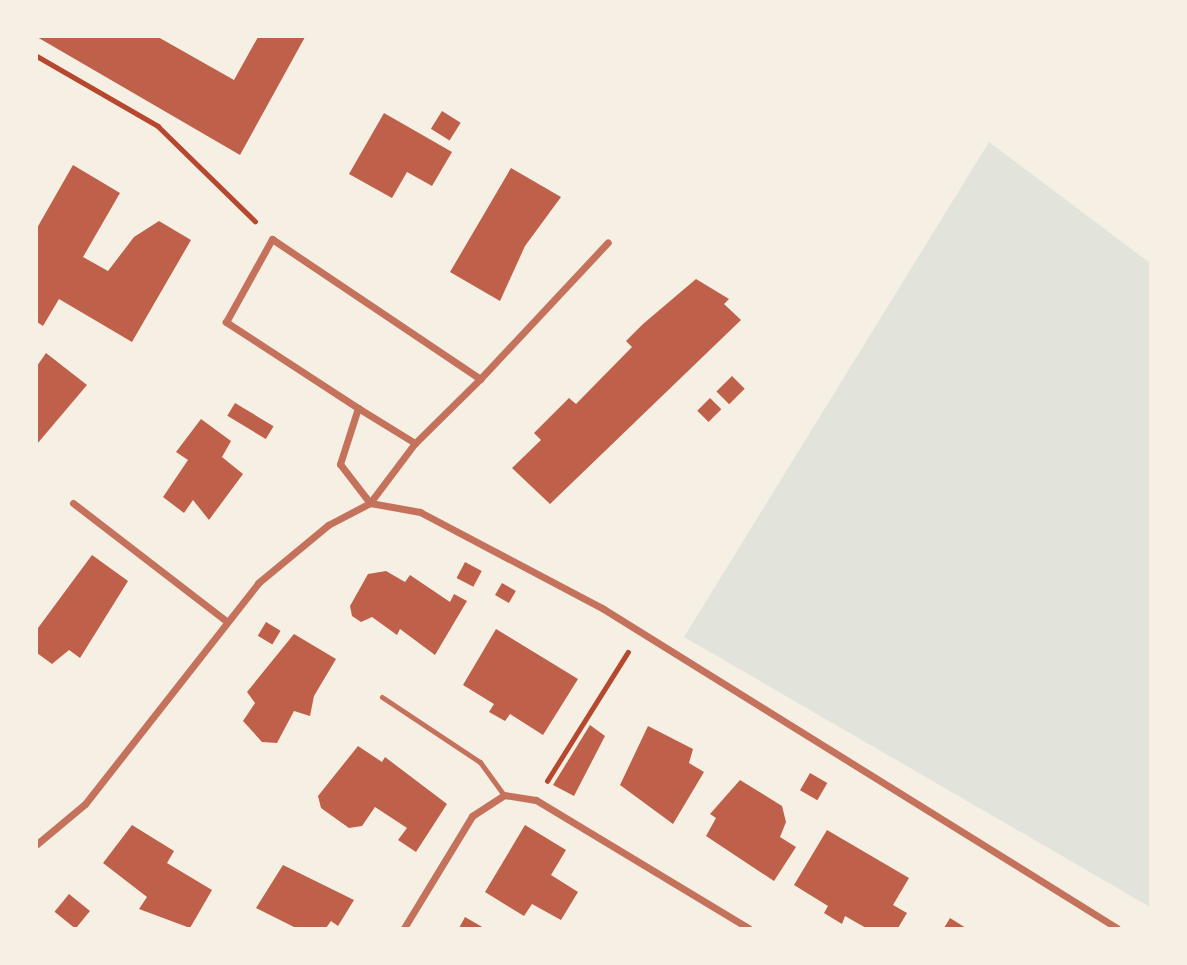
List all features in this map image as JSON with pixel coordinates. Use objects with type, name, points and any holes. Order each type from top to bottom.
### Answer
[{"type":"street","points":[[415,443],[226,322],[272,239],[480,379]]},
{"type":"street","points":[[37,844],[85,804],[258,583],[328,525],[370,503],[415,443],[480,379],[608,242]]},
{"type":"street","points":[[358,408],[340,464],[370,503],[419,512],[639,633],[1117,928]]},
{"type":"street","points":[[72,503],[226,621]]},
{"type":"street","points":[[404,928],[472,816],[504,795],[536,800],[748,928]]},
{"type":"lane","points":[[382,696],[480,762],[504,795]]},
{"type":"path","points":[[37,56],[158,126],[272,239]]},
{"type":"path","points":[[536,800],[639,633]]},
{"type":"shaded area","points":[[989,142],[1150,263],[1150,907],[684,637]]},
{"type":"building","points":[[37,37],[158,37],[234,80],[258,37],[305,37],[240,155]]},
{"type":"building","points":[[442,111],[461,123],[450,140],[431,129]]},
{"type":"building","points":[[384,113],[452,152],[432,186],[407,172],[392,198],[349,174]]},
{"type":"building","points":[[73,165],[120,193],[83,257],[108,271],[134,237],[159,221],[191,240],[132,342],[59,299],[43,326],[37,322],[37,228]]},
{"type":"building","points":[[511,168],[561,197],[525,246],[500,301],[450,272]]},
{"type":"building","points":[[696,279],[729,299],[724,304],[741,320],[550,504],[512,468],[541,440],[534,433],[569,398],[576,404],[632,347],[626,341]]},
{"type":"building","points":[[46,353],[87,385],[37,444],[37,366]]},
{"type":"building","points":[[732,376],[745,389],[729,404],[716,392]]},
{"type":"building","points":[[710,398],[721,409],[709,422],[697,411]]},
{"type":"building","points":[[235,403],[274,426],[266,439],[227,416]]},
{"type":"building","points":[[201,419],[231,441],[222,457],[243,474],[209,520],[193,500],[184,513],[163,497],[188,460],[176,452]]},
{"type":"building","points":[[92,555],[128,581],[80,658],[69,650],[52,664],[37,653],[38,628]]},
{"type":"building","points":[[465,562],[482,571],[473,587],[457,578]]},
{"type":"building","points":[[386,571],[405,582],[410,575],[450,602],[454,594],[467,601],[435,655],[400,629],[397,635],[372,617],[361,622],[352,616],[350,606],[368,574]]},
{"type":"building","points":[[502,583],[516,591],[509,603],[495,595]]},
{"type":"building","points":[[266,622],[281,631],[272,644],[258,636]]},
{"type":"building","points":[[496,629],[578,679],[543,735],[510,714],[505,721],[489,712],[494,704],[463,685]]},
{"type":"building","points":[[294,634],[336,659],[314,696],[310,716],[294,711],[277,743],[262,742],[243,721],[255,703],[247,692]]},
{"type":"building","points":[[590,725],[605,736],[574,796],[553,785]]},
{"type":"building","points":[[648,726],[693,749],[689,763],[704,772],[673,824],[620,785]]},
{"type":"building","points":[[358,746],[382,762],[385,757],[447,804],[416,852],[398,840],[407,828],[375,807],[362,826],[349,828],[321,808],[318,796]]},
{"type":"building","points":[[810,773],[827,783],[817,800],[800,790]]},
{"type":"building","points":[[740,780],[782,806],[786,822],[780,837],[796,847],[774,881],[706,836],[716,818],[710,814]]},
{"type":"building","points":[[132,825],[174,851],[167,863],[212,890],[190,928],[139,909],[147,897],[103,863]]},
{"type":"building","points":[[525,825],[566,850],[551,875],[578,892],[561,920],[532,904],[524,916],[485,892]]},
{"type":"building","points":[[827,830],[909,878],[893,905],[907,913],[898,928],[866,928],[845,916],[842,924],[824,913],[828,906],[794,885]]},
{"type":"building","points":[[283,865],[354,900],[338,926],[331,921],[326,928],[296,928],[256,908]]},
{"type":"building","points":[[69,894],[90,911],[76,928],[55,912]]},
{"type":"building","points":[[465,917],[484,928],[459,928]]},
{"type":"building","points":[[950,918],[966,928],[944,928]]}]
